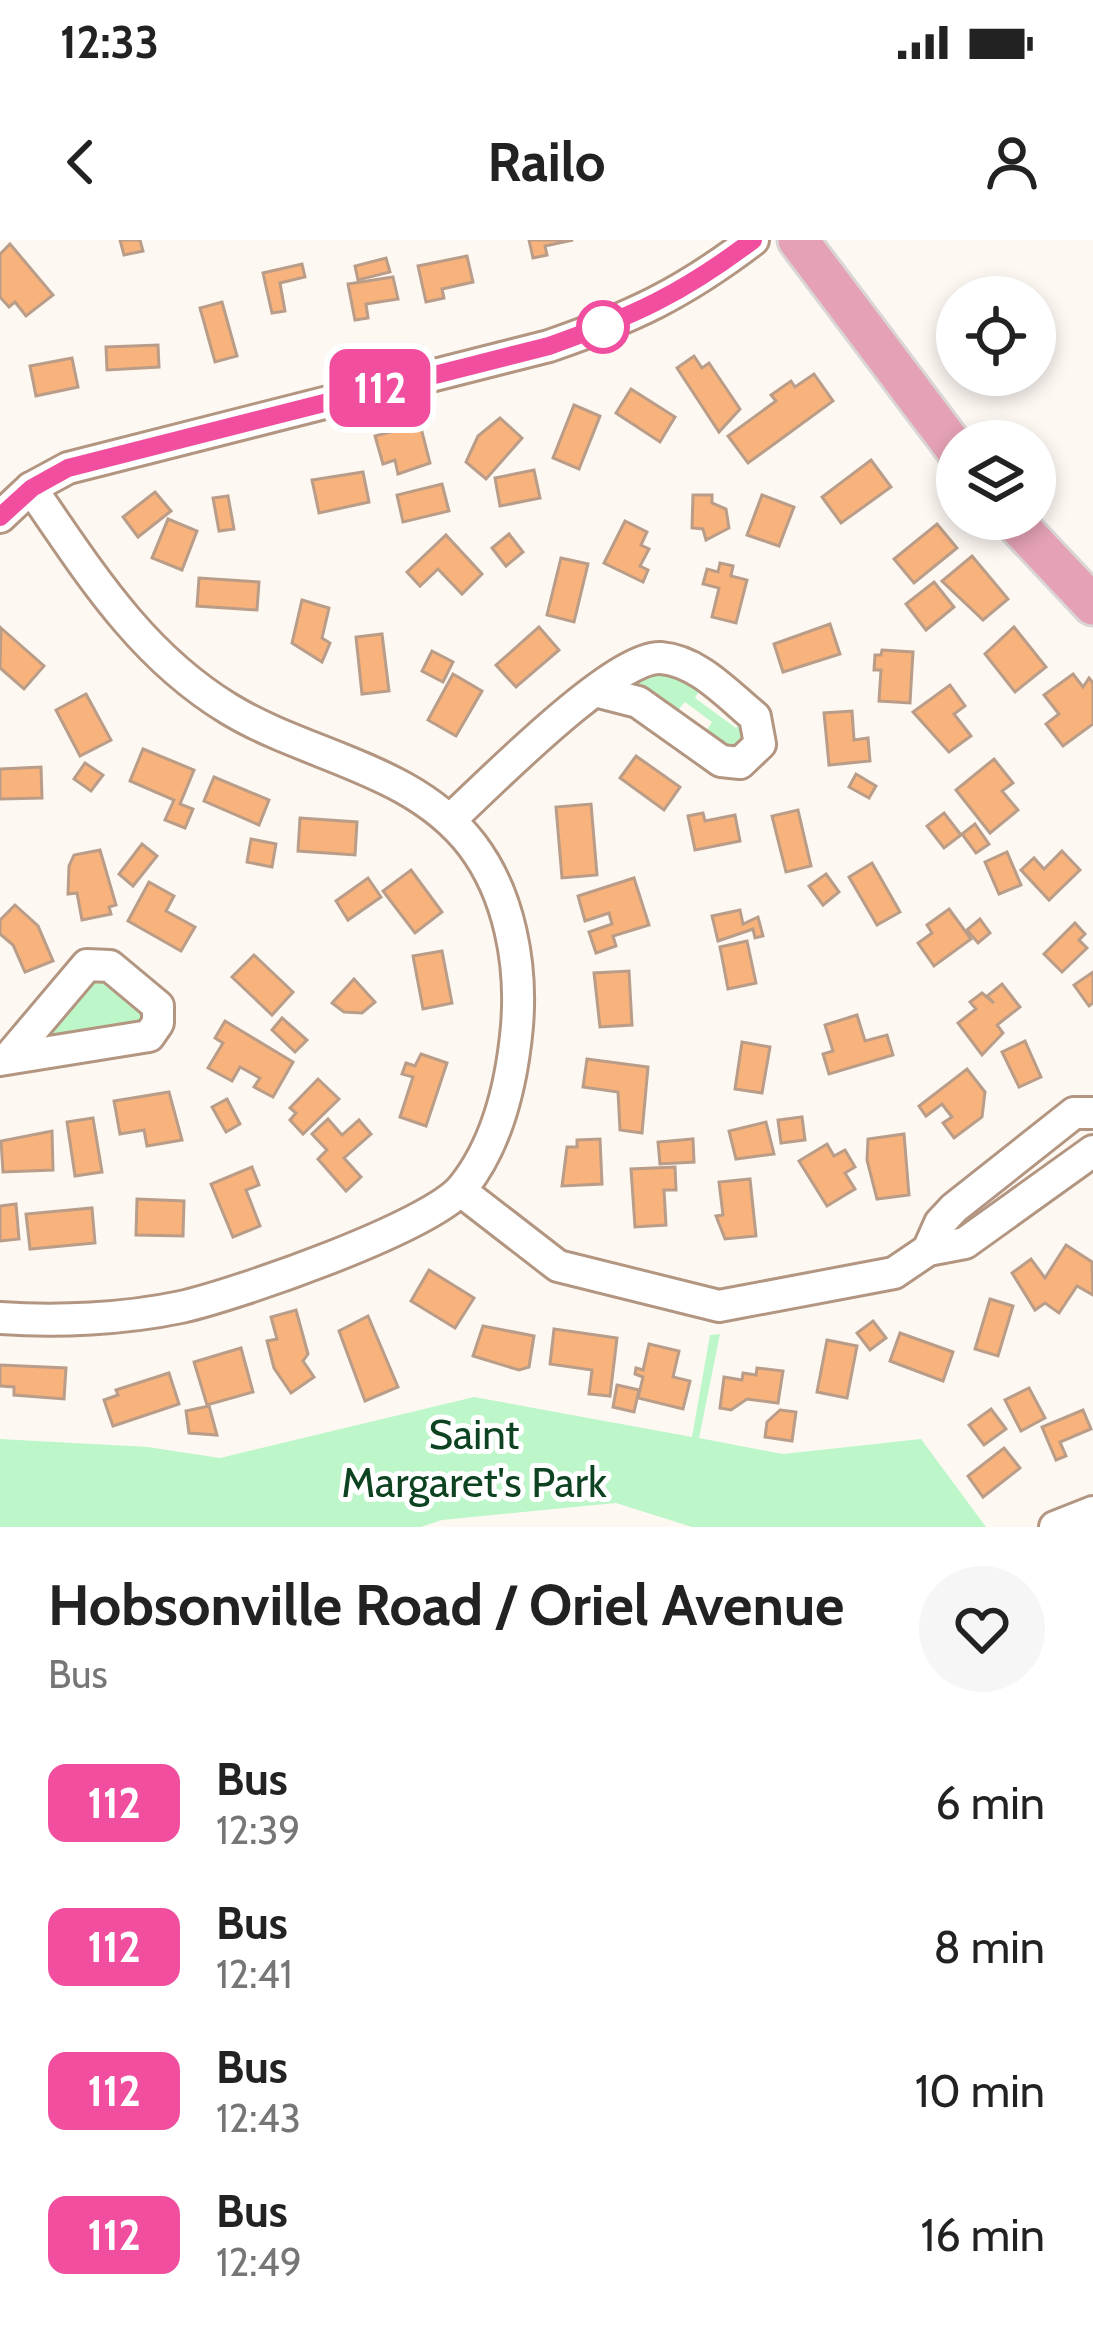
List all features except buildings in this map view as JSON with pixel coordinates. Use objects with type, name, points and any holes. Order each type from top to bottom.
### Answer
[{"type":"main road","points":[[798,240],[936,423]]},
{"type":"main road","points":[[1032,540],[1093,604]]},
{"type":"street","points":[[0,517],[32,488],[88,463],[549,346],[686,289],[753,240]]},
{"type":"street","points":[[0,1318],[136,1315],[182,1306],[403,1226],[461,1191],[495,1132],[513,1070],[518,1012],[515,946],[500,900],[475,849],[450,820],[403,787],[232,711],[175,672],[131,631],[32,488]]},
{"type":"street","points":[[450,820],[557,722],[639,661],[688,665],[755,716],[760,744],[740,763],[721,761],[638,701],[599,692]]},
{"type":"street","points":[[86,965],[110,966],[158,1006],[158,1023],[149,1036],[5,1058],[86,965]]},
{"type":"street","points":[[928,1250],[940,1223],[955,1208],[1074,1113],[1093,1113]]},
{"type":"street","points":[[461,1191],[558,1266],[719,1306],[894,1273],[928,1250],[965,1243],[1093,1151]]},
{"type":"street","points":[[1055,1527],[1093,1511]]},
{"type":"green space","points":[[665,667],[701,688],[695,698],[736,728],[744,719],[752,731],[735,754],[702,737],[712,722],[685,702],[673,716],[633,692],[627,674]]},
{"type":"green space","points":[[96,975],[143,1001],[144,1023],[49,1046],[42,1037]]},
{"type":"green space","name":"Saint Margaret's Park","points":[[720,1334],[699,1438],[783,1454],[921,1439],[986,1527],[692,1527],[616,1503],[442,1520],[421,1527],[0,1527],[0,1439],[148,1447],[220,1458],[474,1397],[692,1437],[710,1335]]},
{"type":"bus line","name":"112","points":[[0,517],[32,488],[68,468],[549,346],[612,324],[701,281],[753,240]]}]
